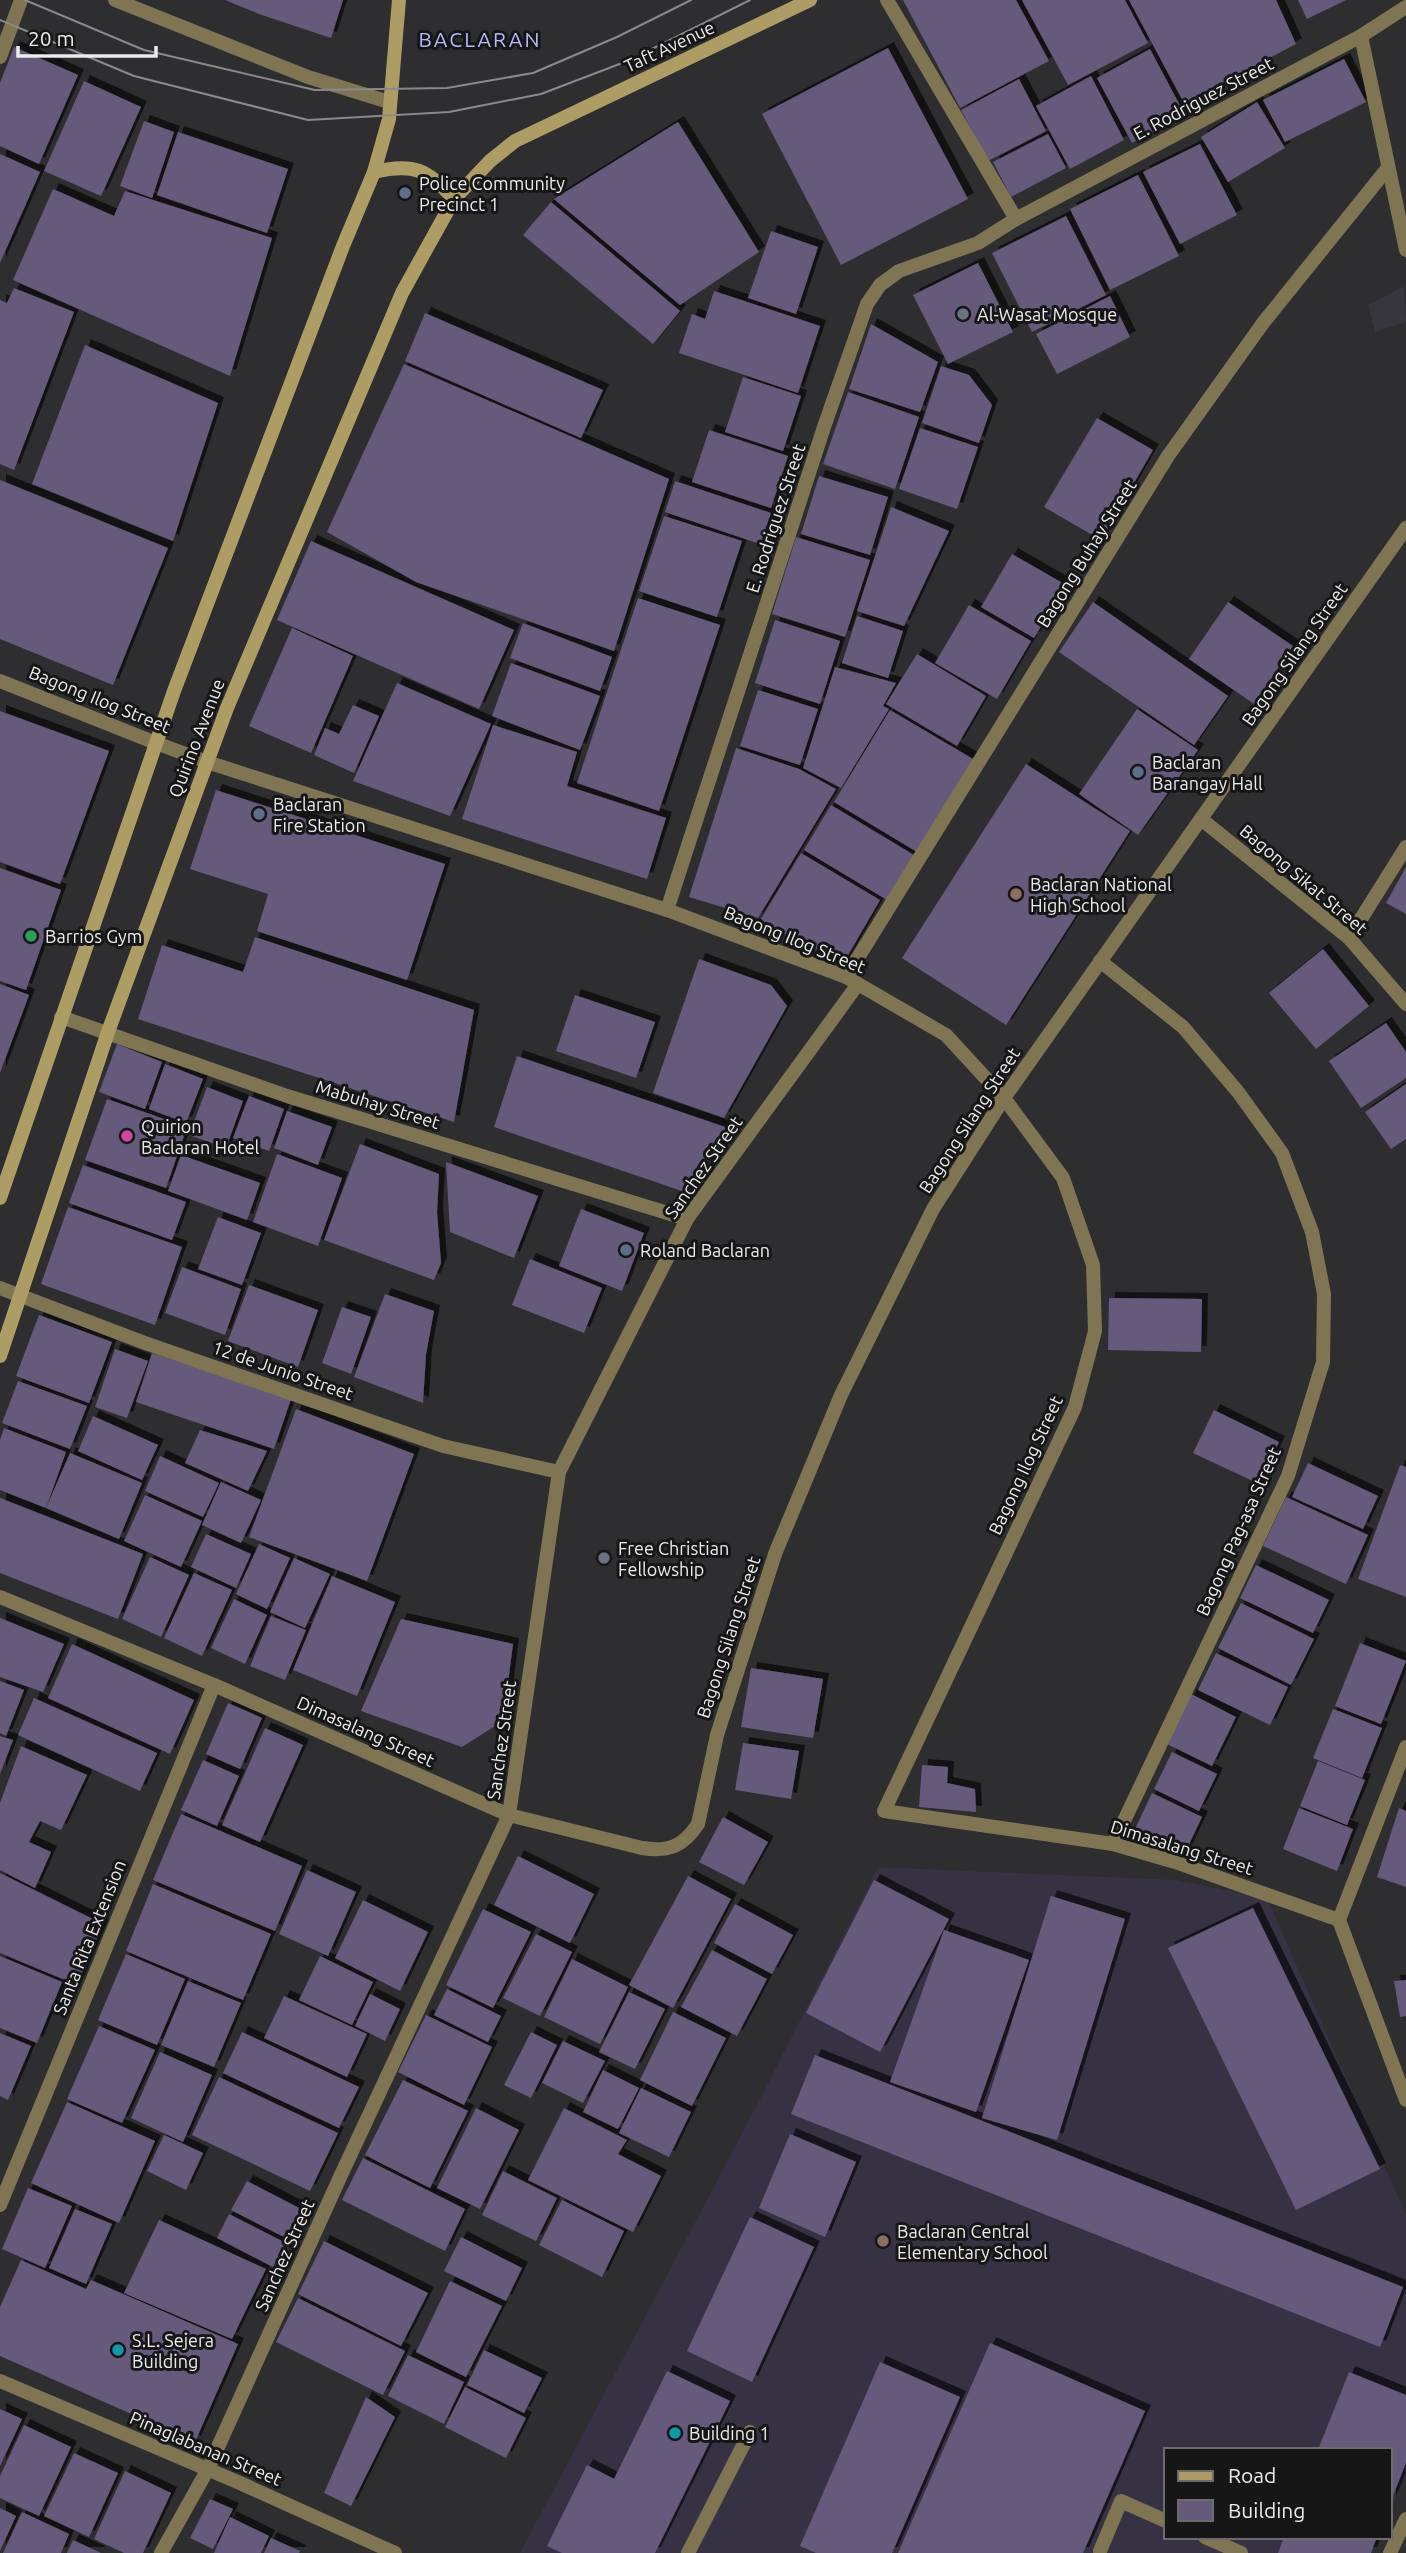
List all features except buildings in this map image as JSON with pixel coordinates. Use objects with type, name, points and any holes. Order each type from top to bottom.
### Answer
[{"type":"main road","name":"Quirino Avenue","points":[[0,1198],[156,743],[343,246],[374,172],[389,118],[400,0]]},
{"type":"main road","name":"Taft Avenue","points":[[490,161],[515,141],[810,0]]},
{"type":"main road","name":"Quirino Avenue","points":[[0,1356],[108,1032],[227,708],[402,293],[454,199],[490,161]]},
{"type":"main road","points":[[374,172],[397,167],[419,170],[439,182],[454,199]]},
{"type":"street","points":[[0,57],[21,0]]},
{"type":"street","points":[[115,0],[308,78],[389,102]]},
{"type":"street","points":[[887,0],[1016,219]]},
{"type":"street","name":"E. Rodriguez Street","points":[[667,910],[824,427],[867,304],[880,285],[900,271],[978,243],[1016,219],[1361,36],[1406,7]]},
{"type":"street","points":[[1361,36],[1406,250]]},
{"type":"street","name":"Bagong Buhay Street","points":[[852,981],[1168,456],[1263,323],[1387,169]]},
{"type":"street","name":"Bagong Silang Street","points":[[702,1804],[717,1735],[775,1554],[841,1395],[933,1209],[1004,1098],[1406,528]]},
{"type":"street","name":"Bagong Ilog Street","points":[[0,681],[207,762],[667,910],[852,981],[946,1035],[1004,1098],[1063,1178],[1093,1265],[1095,1331],[1075,1406],[884,1811]]},
{"type":"street","name":"Bagong Sikat Street","points":[[1201,820],[1349,938],[1406,1004]]},
{"type":"street","points":[[1349,938],[1406,847]]},
{"type":"street","name":"Bagong Pag-asa Street","points":[[1100,961],[1183,1027],[1238,1092],[1282,1153],[1312,1232],[1324,1294],[1323,1362],[1288,1476],[1113,1844]]},
{"type":"street","name":"Sanchez Street","points":[[161,2553],[208,2469],[509,1815],[559,1472],[687,1219],[852,981]]},
{"type":"street","name":"Mabuhay Street","points":[[61,1017],[288,1096],[687,1219]]},
{"type":"street","name":"12 de Junio Street","points":[[0,1288],[443,1446],[559,1472]]},
{"type":"street","name":"Dimasalang Street","points":[[0,1597],[214,1685],[509,1815],[661,1851],[679,1844],[692,1834],[698,1824],[702,1804]]},
{"type":"street","name":"Santa Rita Extension","points":[[0,2205],[214,1685]]},
{"type":"street","points":[[1406,1747],[1339,1920],[1406,2100]]},
{"type":"street","name":"Dimasalang Street","points":[[884,1811],[1113,1844],[1175,1862],[1339,1920]]},
{"type":"street","name":"Pinaglabanan Street","points":[[0,2381],[208,2469],[395,2553]]},
{"type":"street","points":[[688,2553],[750,2432]]},
{"type":"street","points":[[1100,2551],[1121,2501],[1164,2520]]},
{"type":"street","points":[[1390,2553],[1406,2519]]},
{"type":"street","points":[[1210,2539],[1241,2553]]},
{"type":"shaded area","points":[[1404,286],[1406,322],[1375,332],[1368,305]]},
{"type":"shaded area","points":[[878,1867],[1175,1880],[1267,1898],[1406,2215],[1406,2474],[1392,2505],[1392,2448],[1164,2448],[1164,2539],[1377,2539],[1371,2553],[520,2553],[755,2109]]},
{"type":"tram line","points":[[25,0],[144,50],[315,90],[447,88],[533,73],[617,37],[691,0]]},
{"type":"tram line","points":[[0,20],[134,76],[308,120],[449,112],[541,94],[630,60],[750,0]]},
{"type":"place","name":"Police Community Precinct 1","points":[[405,193]]},
{"type":"place","name":"Al-Wasat Mosque","points":[[963,314]]},
{"type":"place","name":"Baclaran Barangay Hall","points":[[1138,772]]},
{"type":"place","name":"Baclaran Fire Station","points":[[259,814]]},
{"type":"place","name":"Baclaran National High School","points":[[1016,894]]},
{"type":"place","name":"Barrios Gym","points":[[31,936]]},
{"type":"place","name":"Quirion Baclaran Hotel","points":[[127,1136]]},
{"type":"place","name":"Roland Baclaran","points":[[626,1250]]},
{"type":"place","name":"Free Christian Fellowship","points":[[604,1558]]},
{"type":"place","name":"Baclaran Central Elementary School","points":[[883,2241]]},
{"type":"place","name":"S.L. Sejera Building","points":[[118,2350]]},
{"type":"place","name":"Building 1","points":[[675,2433]]},
{"type":"district","name":"BACLARAN","points":[[480,39]]}]
